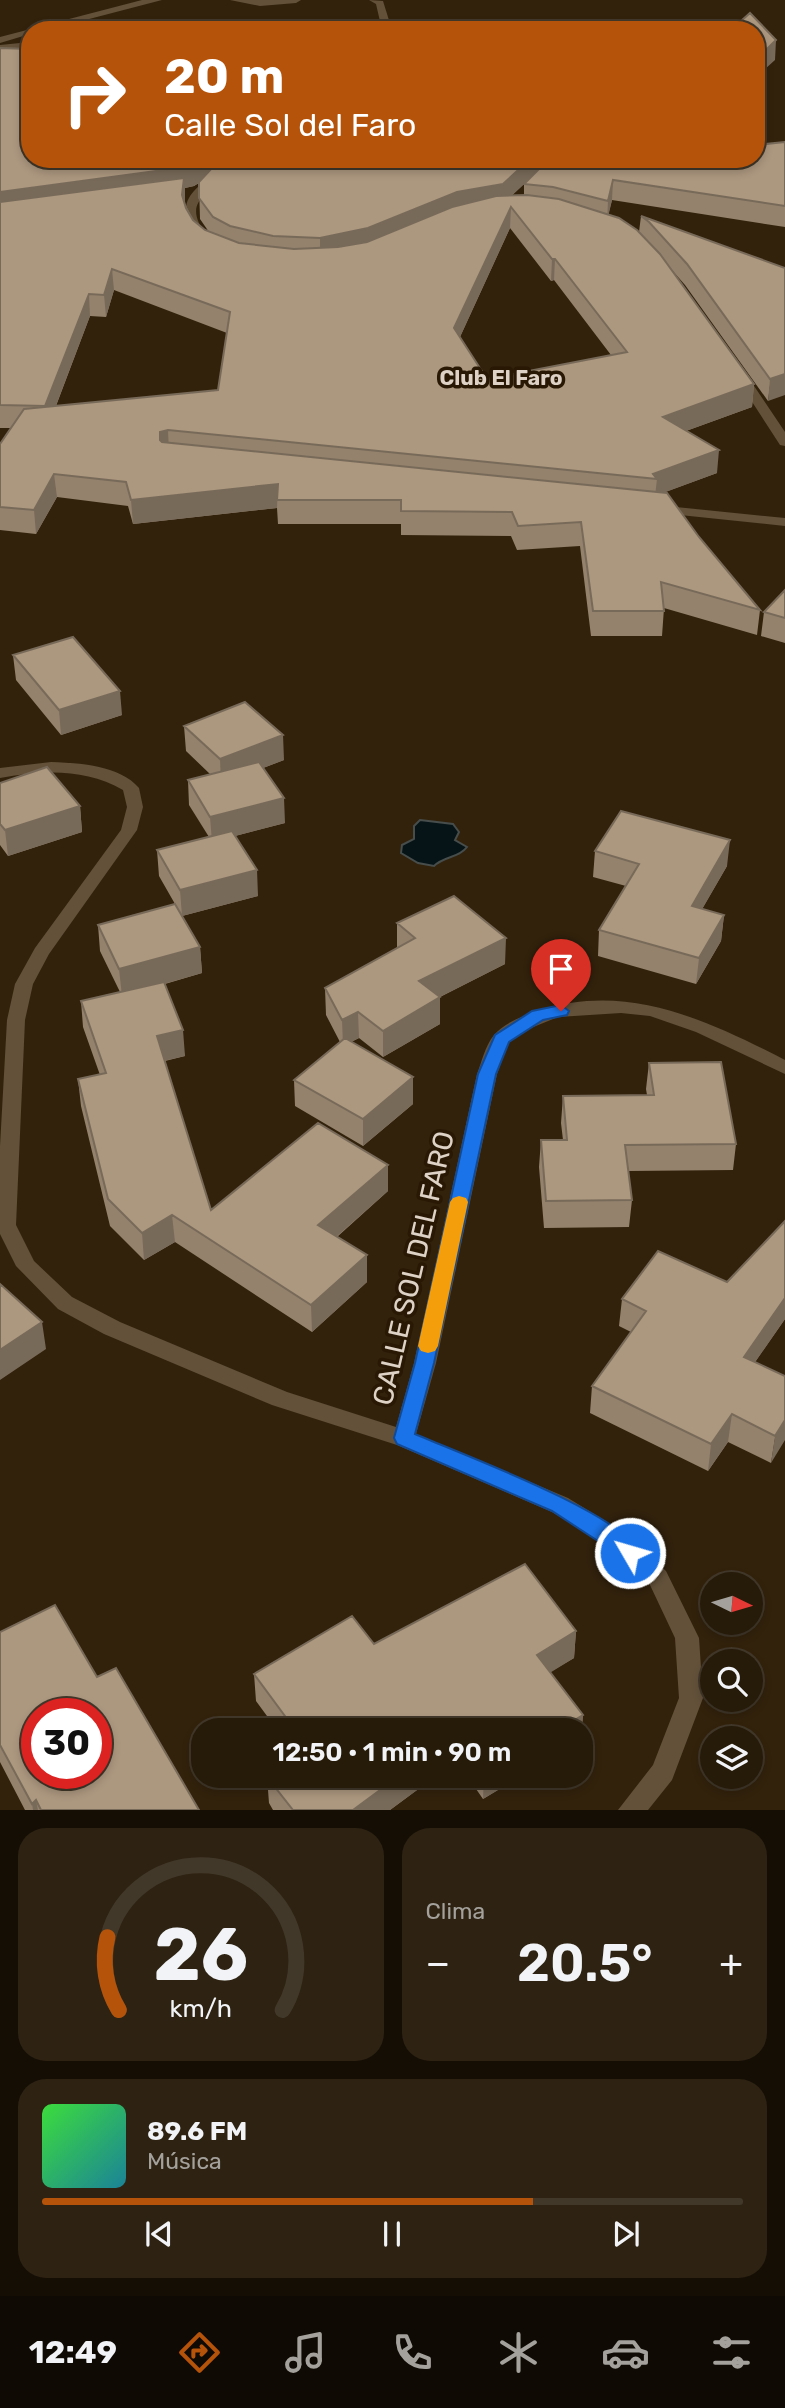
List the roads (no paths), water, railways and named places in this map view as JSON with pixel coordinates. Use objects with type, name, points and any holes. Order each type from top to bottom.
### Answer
[{"type":"street","points":[[66,21],[108,9],[157,0]]},
{"type":"street","points":[[235,0],[260,3],[296,0]]},
{"type":"street","points":[[374,0],[380,3],[385,21]]},
{"type":"street","points":[[0,40],[21,34]]},
{"type":"street","points":[[0,48],[21,46]]},
{"type":"street","points":[[213,247],[197,233],[190,218],[189,204],[196,192],[209,182],[229,173]]},
{"type":"street","points":[[183,194],[196,192]]},
{"type":"street","points":[[733,364],[785,442]]},
{"type":"street","points":[[648,508],[785,522]]},
{"type":"street","points":[[0,773],[58,767],[90,770],[116,777],[131,788],[135,807],[130,830],[41,952],[24,984],[16,1020],[6,1225],[26,1266],[65,1303],[112,1328],[280,1399],[404,1438]]},
{"type":"street","name":"CALLE SOL DEL FARO","points":[[631,1810],[663,1772],[691,1698],[687,1638],[658,1578],[617,1540],[560,1505],[404,1438],[425,1363],[487,1074],[501,1039],[538,1015],[584,1006],[632,1005],[680,1016],[785,1068]]},
{"type":"district","name":"Club El Faro","points":[[501,378]]}]
